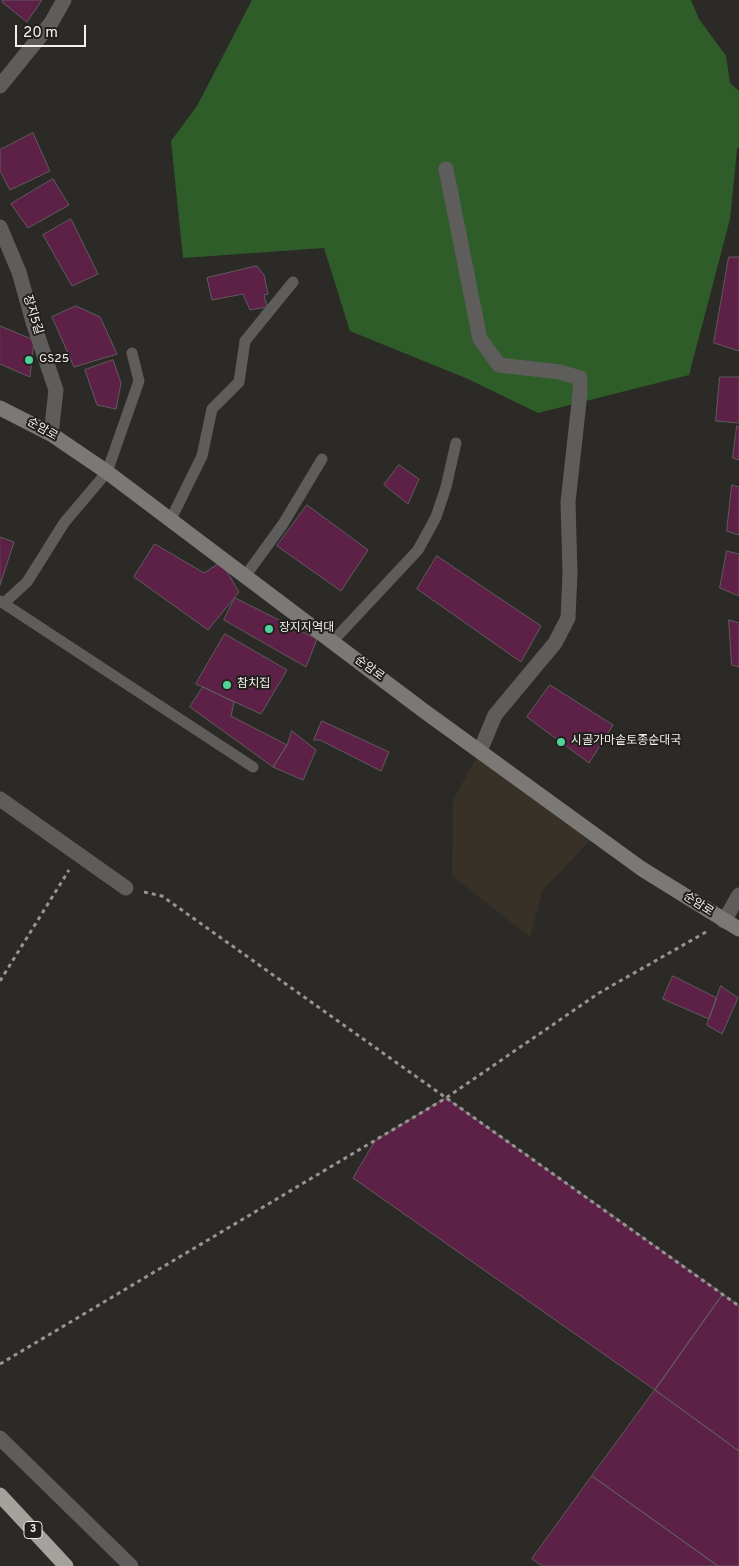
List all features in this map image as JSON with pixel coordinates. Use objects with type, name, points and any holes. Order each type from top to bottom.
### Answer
[{"type":"highway","name":"3","points":[[0,1495],[66,1566]]},
{"type":"street","points":[[0,86],[50,23],[64,0]]},
{"type":"street","points":[[446,169],[480,339],[499,365],[560,372],[580,378],[568,502],[570,573],[568,618],[555,644],[495,715],[480,751]]},
{"type":"street","name":"장지5길","points":[[0,227],[19,272],[33,322],[56,390],[50,434]]},
{"type":"street","name":"순암로","points":[[0,408],[50,434],[107,472],[246,575],[332,642],[642,869],[739,930]]},
{"type":"street","points":[[0,799],[126,888]]},
{"type":"street","points":[[724,921],[739,895]]},
{"type":"street","points":[[0,1438],[131,1566]]},
{"type":"lane","points":[[171,520],[202,456],[212,409],[239,382],[245,341],[293,282]]},
{"type":"lane","points":[[132,353],[139,381],[107,472],[64,523],[27,582],[2,602],[69,648],[254,767]]},
{"type":"lane","points":[[332,642],[418,550],[436,517],[446,487],[456,443]]},
{"type":"lane","points":[[246,575],[283,524],[322,459]]},
{"type":"path","points":[[0,981],[78,854]]},
{"type":"path","points":[[126,888],[162,896],[739,1306]]},
{"type":"path","points":[[0,1364],[446,1098],[599,993],[724,921]]},
{"type":"shaded area","points":[[480,751],[595,835],[543,890],[530,937],[452,876],[453,800]]},
{"type":"green space","points":[[252,0],[691,0],[699,19],[726,56],[730,83],[739,91],[739,147],[737,149],[730,219],[689,375],[538,413],[468,379],[350,331],[324,248],[183,258],[171,141],[197,106]]},
{"type":"building","points":[[3,0],[42,0],[27,22],[2,2]]},
{"type":"building","points":[[33,133],[50,171],[10,190],[0,171],[0,150]]},
{"type":"building","points":[[53,179],[69,205],[28,228],[11,204]]},
{"type":"building","points":[[71,219],[98,274],[72,286],[43,235]]},
{"type":"building","points":[[729,257],[739,257],[739,351],[714,343]]},
{"type":"building","points":[[257,266],[264,275],[268,294],[264,295],[267,307],[250,310],[243,294],[212,300],[207,278]]},
{"type":"building","points":[[76,306],[100,317],[117,354],[74,367],[52,317]]},
{"type":"building","points":[[0,326],[34,340],[30,377],[0,364]]},
{"type":"building","points":[[113,360],[121,383],[116,409],[97,405],[85,370]]},
{"type":"building","points":[[720,377],[739,377],[739,423],[716,421]]},
{"type":"building","points":[[737,426],[739,427],[739,460],[733,458]]},
{"type":"building","points":[[399,465],[419,479],[408,504],[384,485]]},
{"type":"building","points":[[732,485],[739,487],[739,535],[727,531]]},
{"type":"building","points":[[307,505],[368,550],[341,591],[277,546]]},
{"type":"building","points":[[0,537],[14,542],[0,585]]},
{"type":"building","points":[[155,544],[204,573],[221,562],[239,592],[208,630],[134,577]]},
{"type":"building","points":[[727,551],[739,554],[739,596],[720,588]]},
{"type":"building","points":[[437,556],[541,626],[521,662],[417,589]]},
{"type":"building","name":"장지지역대","points":[[235,598],[317,639],[306,667],[224,620]]},
{"type":"building","points":[[729,620],[739,623],[739,667],[732,665]]},
{"type":"building","points":[[225,634],[287,670],[261,714],[196,684]]},
{"type":"building","points":[[550,685],[613,725],[589,763],[527,717]]},
{"type":"building","points":[[203,687],[234,702],[231,716],[287,745],[273,767],[190,707]]},
{"type":"building","points":[[322,721],[389,752],[381,771],[320,740],[314,740]]},
{"type":"building","points":[[292,731],[316,750],[303,780],[273,767],[287,745]]},
{"type":"building","points":[[673,976],[717,998],[709,1019],[663,999]]},
{"type":"building","points":[[721,986],[738,998],[722,1034],[707,1025]]},
{"type":"building","points":[[446,1098],[723,1294],[655,1390],[353,1178],[375,1141]]},
{"type":"building","points":[[723,1294],[739,1306],[739,1451],[655,1390]]},
{"type":"building","points":[[655,1390],[739,1451],[739,1566],[718,1566],[592,1476]]},
{"type":"building","points":[[592,1476],[718,1566],[542,1566],[532,1559]]},
{"type":"place","name":"GS25","points":[[29,360]]},
{"type":"place","name":"장지지역대","points":[[269,629]]},
{"type":"place","name":"참치집","points":[[227,685]]},
{"type":"place","name":"시골가마솥토종순대국","points":[[561,742]]}]
